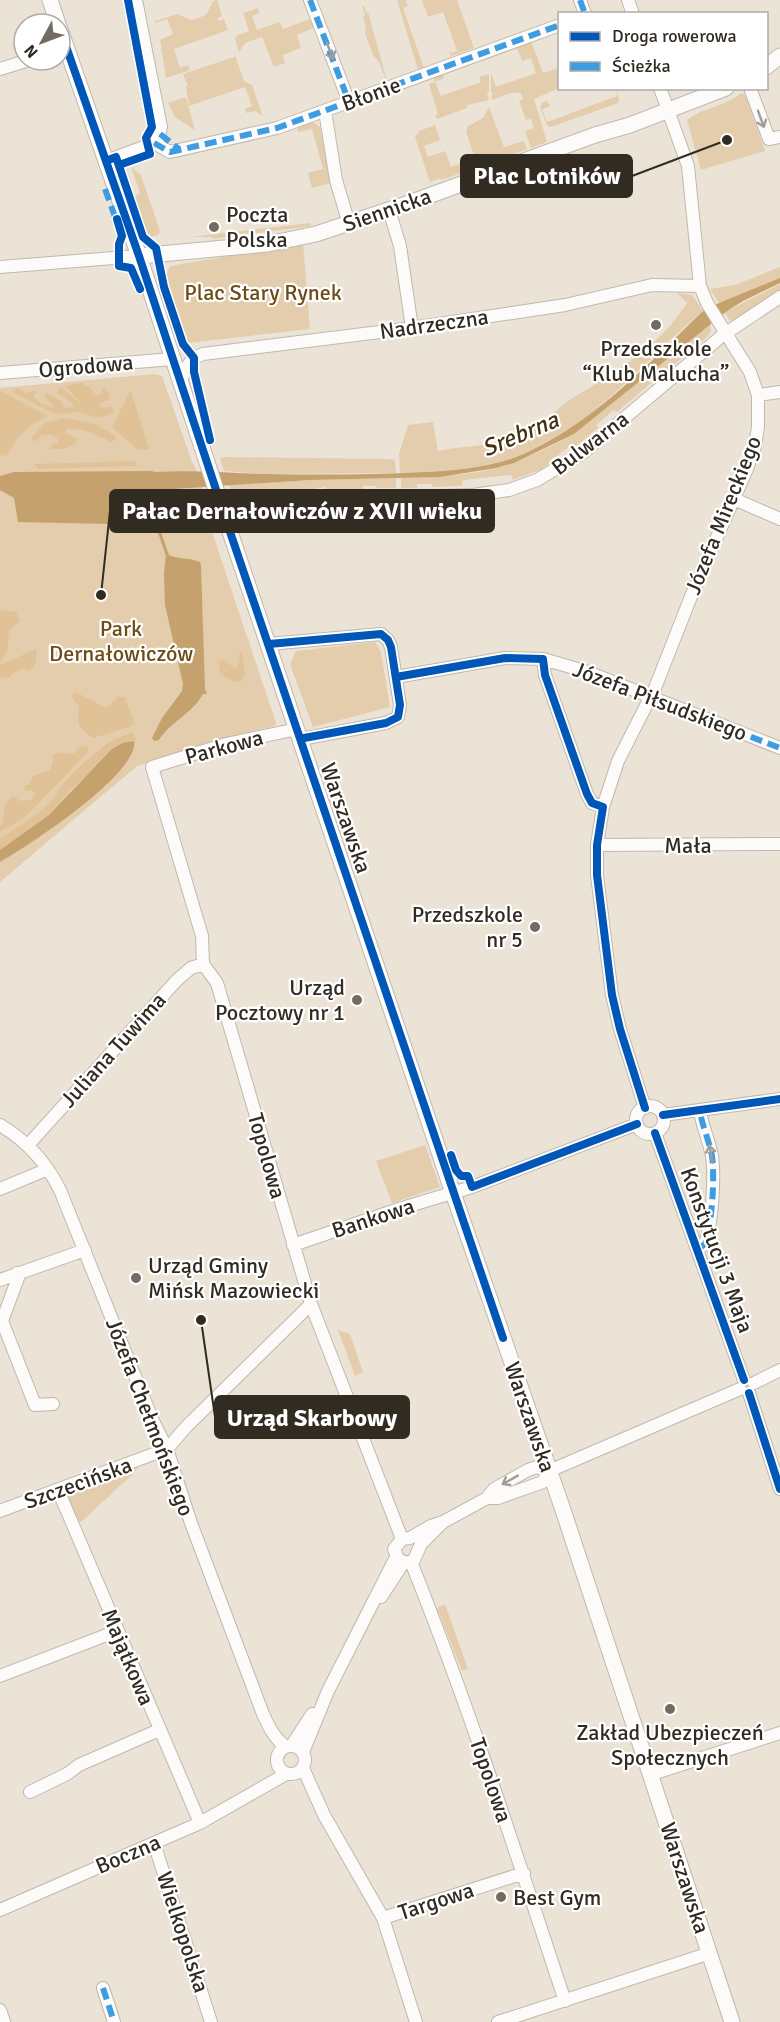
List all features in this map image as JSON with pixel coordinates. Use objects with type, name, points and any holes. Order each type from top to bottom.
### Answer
[{"type":"main road","points":[[768,65],[780,56]]},
{"type":"main road","name":"Warszawska","points":[[72,72],[139,256],[453,1193],[652,1774],[732,2022]]},
{"type":"main road","name":"Siennicka","points":[[139,256],[268,244],[316,234],[595,135],[630,125],[721,90]]},
{"type":"street","points":[[106,161],[157,138],[160,119],[136,0]]},
{"type":"street","points":[[310,0],[349,102]]},
{"type":"street","name":"Błonie","points":[[157,138],[170,152],[277,128],[558,26]]},
{"type":"street","points":[[661,90],[688,166],[700,286]]},
{"type":"street","points":[[751,90],[768,139],[780,137]]},
{"type":"street","points":[[325,111],[336,180],[349,224]]},
{"type":"street","points":[[388,210],[399,246],[412,328]]},
{"type":"street","points":[[0,267],[139,256]]},
{"type":"street","name":"Nadrzeczna","points":[[181,382],[187,365],[194,358],[204,354],[412,328],[565,305],[652,285],[700,286]]},
{"type":"street","name":"Józefa Mireckiego","points":[[650,698],[692,594],[747,469],[757,437],[758,395],[750,372],[707,303],[700,286]]},
{"type":"street","name":"Bulwarna","points":[[219,499],[299,503],[313,500],[473,495],[518,488],[544,477],[584,452],[727,332],[780,297]]},
{"type":"street","name":"Ogrodowa","points":[[0,373],[173,359]]},
{"type":"street","points":[[758,395],[780,392]]},
{"type":"street","points":[[734,499],[780,519]]},
{"type":"street","name":"Parkowa","points":[[152,767],[226,744],[393,721],[399,715],[390,643],[381,634],[269,644]]},
{"type":"street","name":"Józefa Piłsudskiego","points":[[396,677],[505,658],[543,658],[588,672],[780,748]]},
{"type":"street","points":[[543,658],[545,675],[587,794],[592,803],[603,807]]},
{"type":"street","points":[[645,1107],[622,1039],[612,994],[597,875],[597,845],[603,807],[618,761],[650,698]]},
{"type":"street","name":"Topolowa","points":[[152,767],[202,936],[203,964],[217,984],[311,1304],[406,1539]]},
{"type":"street","name":"Mała","points":[[597,845],[780,844]]},
{"type":"street","name":"Juliana Tuwima","points":[[28,1145],[177,980],[191,968],[203,964]]},
{"type":"street","points":[[663,1115],[780,1099]]},
{"type":"street","points":[[645,1107],[657,1108],[663,1115],[663,1123],[655,1133],[643,1132],[637,1124],[638,1113],[645,1107]]},
{"type":"street","points":[[698,1249],[705,1244],[709,1231],[713,1172],[710,1148],[700,1111]]},
{"type":"street","name":"Bankowa","points":[[293,1245],[453,1193],[637,1124]]},
{"type":"street","name":"Józefa Chełmońskiego","points":[[0,1125],[28,1145],[48,1169],[60,1190],[166,1449],[271,1738],[287,1752]]},
{"type":"street","name":"Konstytucji 3 Maja","points":[[655,1133],[747,1386],[780,1489]]},
{"type":"street","points":[[0,1189],[48,1169]]},
{"type":"street","points":[[0,1280],[85,1250]]},
{"type":"street","points":[[17,1273],[18,1278],[2,1321],[35,1405],[53,1404]]},
{"type":"street","name":"Szczecińska","points":[[0,1511],[166,1449],[311,1304]]},
{"type":"street","points":[[403,1560],[395,1545],[487,1498],[494,1489],[528,1470],[537,1467],[549,1471],[780,1370]]},
{"type":"street","name":"Majątkowa","points":[[58,1490],[200,1823]]},
{"type":"street","points":[[324,1815],[289,1774],[287,1752],[328,1691],[370,1612],[383,1580],[403,1560],[417,1557],[419,1548],[425,1539],[443,1522]]},
{"type":"street","points":[[406,1539],[416,1542],[419,1548]]},
{"type":"street","points":[[370,1612],[403,1560]]},
{"type":"street","name":"Topolowa","points":[[403,1560],[417,1578],[453,1667],[524,1873],[565,2001]]},
{"type":"street","points":[[394,1577],[406,1574],[417,1578]]},
{"type":"street","points":[[1,1673],[117,1631]]},
{"type":"street","points":[[30,1792],[67,1774],[79,1765],[159,1730]]},
{"type":"street","points":[[652,1774],[780,1732]]},
{"type":"street","points":[[287,1752],[305,1759],[303,1768],[324,1815],[383,1918],[417,2022]]},
{"type":"street","name":"Boczna","points":[[253,1791],[287,1752]]},
{"type":"street","name":"Boczna","points":[[0,1910],[200,1823],[253,1791],[289,1774],[297,1774],[303,1768]]},
{"type":"street","name":"Wielkopolska","points":[[154,1843],[211,2022]]},
{"type":"street","name":"Targowa","points":[[383,1918],[524,1873]]},
{"type":"street","points":[[498,2022],[710,1953]]},
{"type":"street","points":[[103,1988],[114,2022]]},
{"type":"street","points":[[0,2010],[4,2022]]},
{"type":"green space","points":[[217,0],[222,16],[218,18],[219,21],[224,19],[228,30],[174,49],[180,68],[188,65],[190,70],[166,78],[160,40],[173,34],[167,19],[155,23],[155,21],[177,14],[192,20],[206,15],[213,1]]},
{"type":"green space","points":[[397,0],[406,0],[408,6],[403,8],[424,68],[418,70]]},
{"type":"green space","points":[[422,0],[457,0],[474,48],[451,56],[449,51],[452,53],[457,51],[443,12],[428,17]]},
{"type":"green space","points":[[362,6],[366,13],[368,12],[388,85],[365,33],[366,25],[363,17],[365,15]]},
{"type":"green space","points":[[258,8],[259,13],[252,16],[257,30],[280,22],[283,29],[310,19],[315,22],[316,27],[297,35],[301,48],[283,55],[285,63],[274,67],[262,37],[245,43],[239,52],[236,36],[249,31],[243,13]]},
{"type":"green space","points":[[531,41],[543,73],[558,68],[558,88],[534,99],[547,142],[531,148],[525,131],[534,128],[531,119],[526,120],[519,101],[523,99],[521,93],[511,93],[492,100],[491,96],[493,94],[491,73],[496,87],[536,73],[531,58],[522,61],[516,46]]},
{"type":"green space","points":[[237,56],[244,81],[252,85],[263,116],[255,111],[246,113],[245,109],[252,106],[245,87],[189,106],[186,87],[188,86],[183,74]]},
{"type":"green space","points":[[442,73],[444,78],[435,82],[433,76]]},
{"type":"green space","points":[[489,74],[489,92],[487,93],[489,100],[467,105],[467,108],[437,119],[435,115],[438,114],[429,84],[435,82],[441,96],[481,82],[479,77]]},
{"type":"green space","points":[[615,90],[619,99],[618,103],[551,127],[547,125],[540,107],[543,102],[547,101],[550,106],[542,109],[547,122],[617,96]]},
{"type":"green space","points":[[741,93],[745,95],[765,151],[701,170],[687,120]]},
{"type":"green space","points":[[186,97],[195,130],[175,117],[168,103]]},
{"type":"green space","points":[[489,107],[504,147],[524,141],[527,149],[478,167],[466,132],[468,126],[483,118]]},
{"type":"green space","points":[[313,122],[320,127],[331,183],[312,188],[308,173],[323,169],[312,129],[298,132],[297,126]]},
{"type":"green space","points":[[435,125],[440,140],[424,146],[428,157],[445,151],[451,167],[470,160],[473,169],[430,182],[415,137],[419,131]]},
{"type":"green space","points":[[131,167],[141,175],[160,231],[158,235],[151,237],[145,234],[133,199],[140,193]]},
{"type":"green space","points":[[310,223],[311,226],[213,239],[212,237],[191,237]]},
{"type":"green space","name":"Plac Stary Rynek","points":[[303,243],[310,329],[187,343],[165,277],[170,266]]},
{"type":"green space","points":[[780,267],[780,279],[719,303],[710,289],[735,285]]},
{"type":"green space","points":[[780,284],[780,292],[740,318],[730,321],[725,312]]},
{"type":"green space","points":[[677,293],[692,295],[703,311],[611,396],[562,434],[504,461],[453,470],[400,473],[399,454],[408,425],[433,422],[438,451],[506,440],[534,430],[566,403],[650,346],[676,319],[687,303]]},
{"type":"green space","points":[[710,324],[711,332],[708,336],[663,374],[660,371],[649,381],[651,383],[616,413],[614,410],[596,425],[598,428],[573,449],[570,446],[558,455],[560,457],[540,470],[513,480],[511,475],[463,480],[462,486],[432,487],[431,484],[417,484],[417,488],[401,488],[401,478],[459,475],[489,470],[531,456],[574,434]]},
{"type":"green space","name":"Park Dernałowiczów","points":[[155,374],[162,376],[197,472],[194,473],[198,487],[202,487],[203,491],[200,496],[276,723],[274,726],[202,744],[137,766],[0,882],[0,388]]},
{"type":"green space","points":[[223,457],[393,459],[396,473],[262,474],[224,471],[220,459]]},
{"type":"green space","points":[[396,478],[396,488],[363,486],[363,489],[326,490],[326,487],[231,490],[229,485],[310,480]]},
{"type":"green space","points":[[375,642],[381,652],[390,707],[313,727],[290,664],[296,651]]},
{"type":"green space","points":[[425,1145],[440,1187],[392,1203],[376,1161]]},
{"type":"green space","points":[[338,1330],[350,1334],[363,1372],[355,1376]]},
{"type":"green space","points":[[138,1468],[135,1472],[81,1522],[75,1519],[68,1500],[70,1491]]},
{"type":"green space","points":[[445,1604],[468,1669],[462,1671],[437,1608]]},
{"type":"shaded area","points":[[780,278],[780,283],[727,311],[574,434],[514,463],[496,468],[440,477],[310,480],[158,490],[155,493],[160,524],[157,525],[18,522],[14,498],[0,490],[0,476],[14,472],[197,471],[364,474],[451,470],[505,461],[530,451],[578,423],[621,389],[702,312]]},
{"type":"shaded area","points":[[81,383],[88,386],[96,395],[100,395],[104,388],[110,395],[108,400],[98,404],[101,408],[112,406],[114,412],[100,418],[78,412],[55,414],[12,392],[17,388],[26,393],[35,391],[37,393],[33,397],[42,404],[55,408],[44,395],[47,393],[62,402],[64,408],[74,407],[57,392],[61,387],[83,406],[66,386]]},
{"type":"shaded area","points":[[0,391],[48,416],[23,432],[7,455],[0,456]]},
{"type":"shaded area","points":[[130,391],[149,449],[138,450],[112,427]]},
{"type":"shaded area","points":[[65,418],[95,424],[115,436],[115,440],[111,442],[84,430],[66,429],[66,434],[77,438],[75,444],[63,449],[51,449],[52,444],[57,444],[59,440],[53,435],[42,435],[35,442],[31,438],[45,423]]},
{"type":"shaded area","points":[[135,461],[137,466],[38,469],[34,464]]},
{"type":"shaded area","points":[[166,554],[200,562],[207,694],[203,694],[159,740],[154,741],[152,738],[162,718],[182,691],[183,684],[165,605]]},
{"type":"shaded area","points":[[0,610],[16,612],[20,621],[9,631],[7,652],[0,662]]},
{"type":"shaded area","points":[[36,649],[35,662],[31,669],[15,672],[8,678],[0,677],[0,665]]},
{"type":"shaded area","points":[[242,652],[245,673],[242,681],[235,682],[220,674],[219,661],[225,660],[235,669],[240,662],[239,653]]},
{"type":"shaded area","points":[[76,692],[106,708],[118,697],[125,697],[134,723],[129,727],[93,738],[79,726],[79,707],[71,696]]},
{"type":"shaded area","points":[[133,733],[137,740],[126,743],[70,790],[49,815],[0,850],[0,838],[46,806],[88,759],[116,739]]},
{"type":"shaded area","points":[[134,741],[131,755],[120,771],[102,789],[34,841],[0,862],[0,850],[49,815],[112,749],[123,743]]},
{"type":"shaded area","points":[[83,746],[87,746],[89,751],[24,818],[0,832],[8,800],[14,796],[20,801],[32,800],[35,794],[33,791],[26,791],[24,787],[29,784],[33,776],[50,770],[52,755],[62,752],[75,753]]},
{"type":"waterway","points":[[157,525],[168,557]]},
{"type":"marked path","points":[[310,0],[349,102]]},
{"type":"marked path","points":[[580,0],[584,12]]},
{"type":"marked path","points":[[154,143],[170,152],[277,128],[558,26]]},
{"type":"marked path","points":[[160,134],[179,149]]},
{"type":"marked path","points":[[105,189],[118,225]]},
{"type":"marked path","points":[[650,698],[780,748]]},
{"type":"marked path","points":[[698,1249],[705,1244],[707,1236],[713,1176],[712,1156],[700,1111]]},
{"type":"marked path","points":[[103,1988],[114,2022]]},
{"type":"cycle path","points":[[119,165],[150,154],[146,138],[152,127],[128,0]]},
{"type":"cycle path","points":[[72,63],[503,1338]]},
{"type":"cycle path","points":[[106,161],[116,157],[143,237],[156,248],[164,287],[183,344],[194,358],[194,372],[210,440]]},
{"type":"cycle path","points":[[117,219],[122,236],[119,244],[119,266],[131,268],[140,289]]},
{"type":"cycle path","points":[[269,644],[381,634],[388,640],[391,647],[400,705],[398,717],[386,723],[304,738]]},
{"type":"cycle path","points":[[396,677],[505,658],[543,659],[545,675],[587,794],[592,803],[603,807],[597,845],[597,875],[612,995],[620,1029],[645,1108]]},
{"type":"cycle path","points":[[663,1115],[780,1099]]},
{"type":"cycle path","points":[[451,1155],[456,1170],[461,1176],[468,1176],[472,1187],[637,1124]]},
{"type":"cycle path","points":[[655,1133],[744,1380]]},
{"type":"cycle path","points":[[749,1393],[780,1489]]},
{"type":"place","name":"Plac Lotników","points":[[727,140]]},
{"type":"place","name":"Poczta Polska","points":[[214,227]]},
{"type":"place","name":"Przedszkole “Klub Malucha”","points":[[656,325]]},
{"type":"place","name":"Pałac Dernałowiczów z XVII wieku","points":[[101,595]]},
{"type":"place","name":"Przedszkole nr 5","points":[[535,927]]},
{"type":"place","name":"Urząd Pocztowy nr 1","points":[[357,1000]]},
{"type":"place","name":"Urząd Gminy Mińsk Mazowiecki","points":[[136,1278]]},
{"type":"place","name":"Urząd Skarbowy","points":[[201,1320]]},
{"type":"place","name":"Zakład Ubezpieczeń Społecznych","points":[[670,1709]]},
{"type":"place","name":"Best Gym","points":[[501,1897]]},
{"type":"water label","name":"Srebrna","points":[[520,434]]}]
